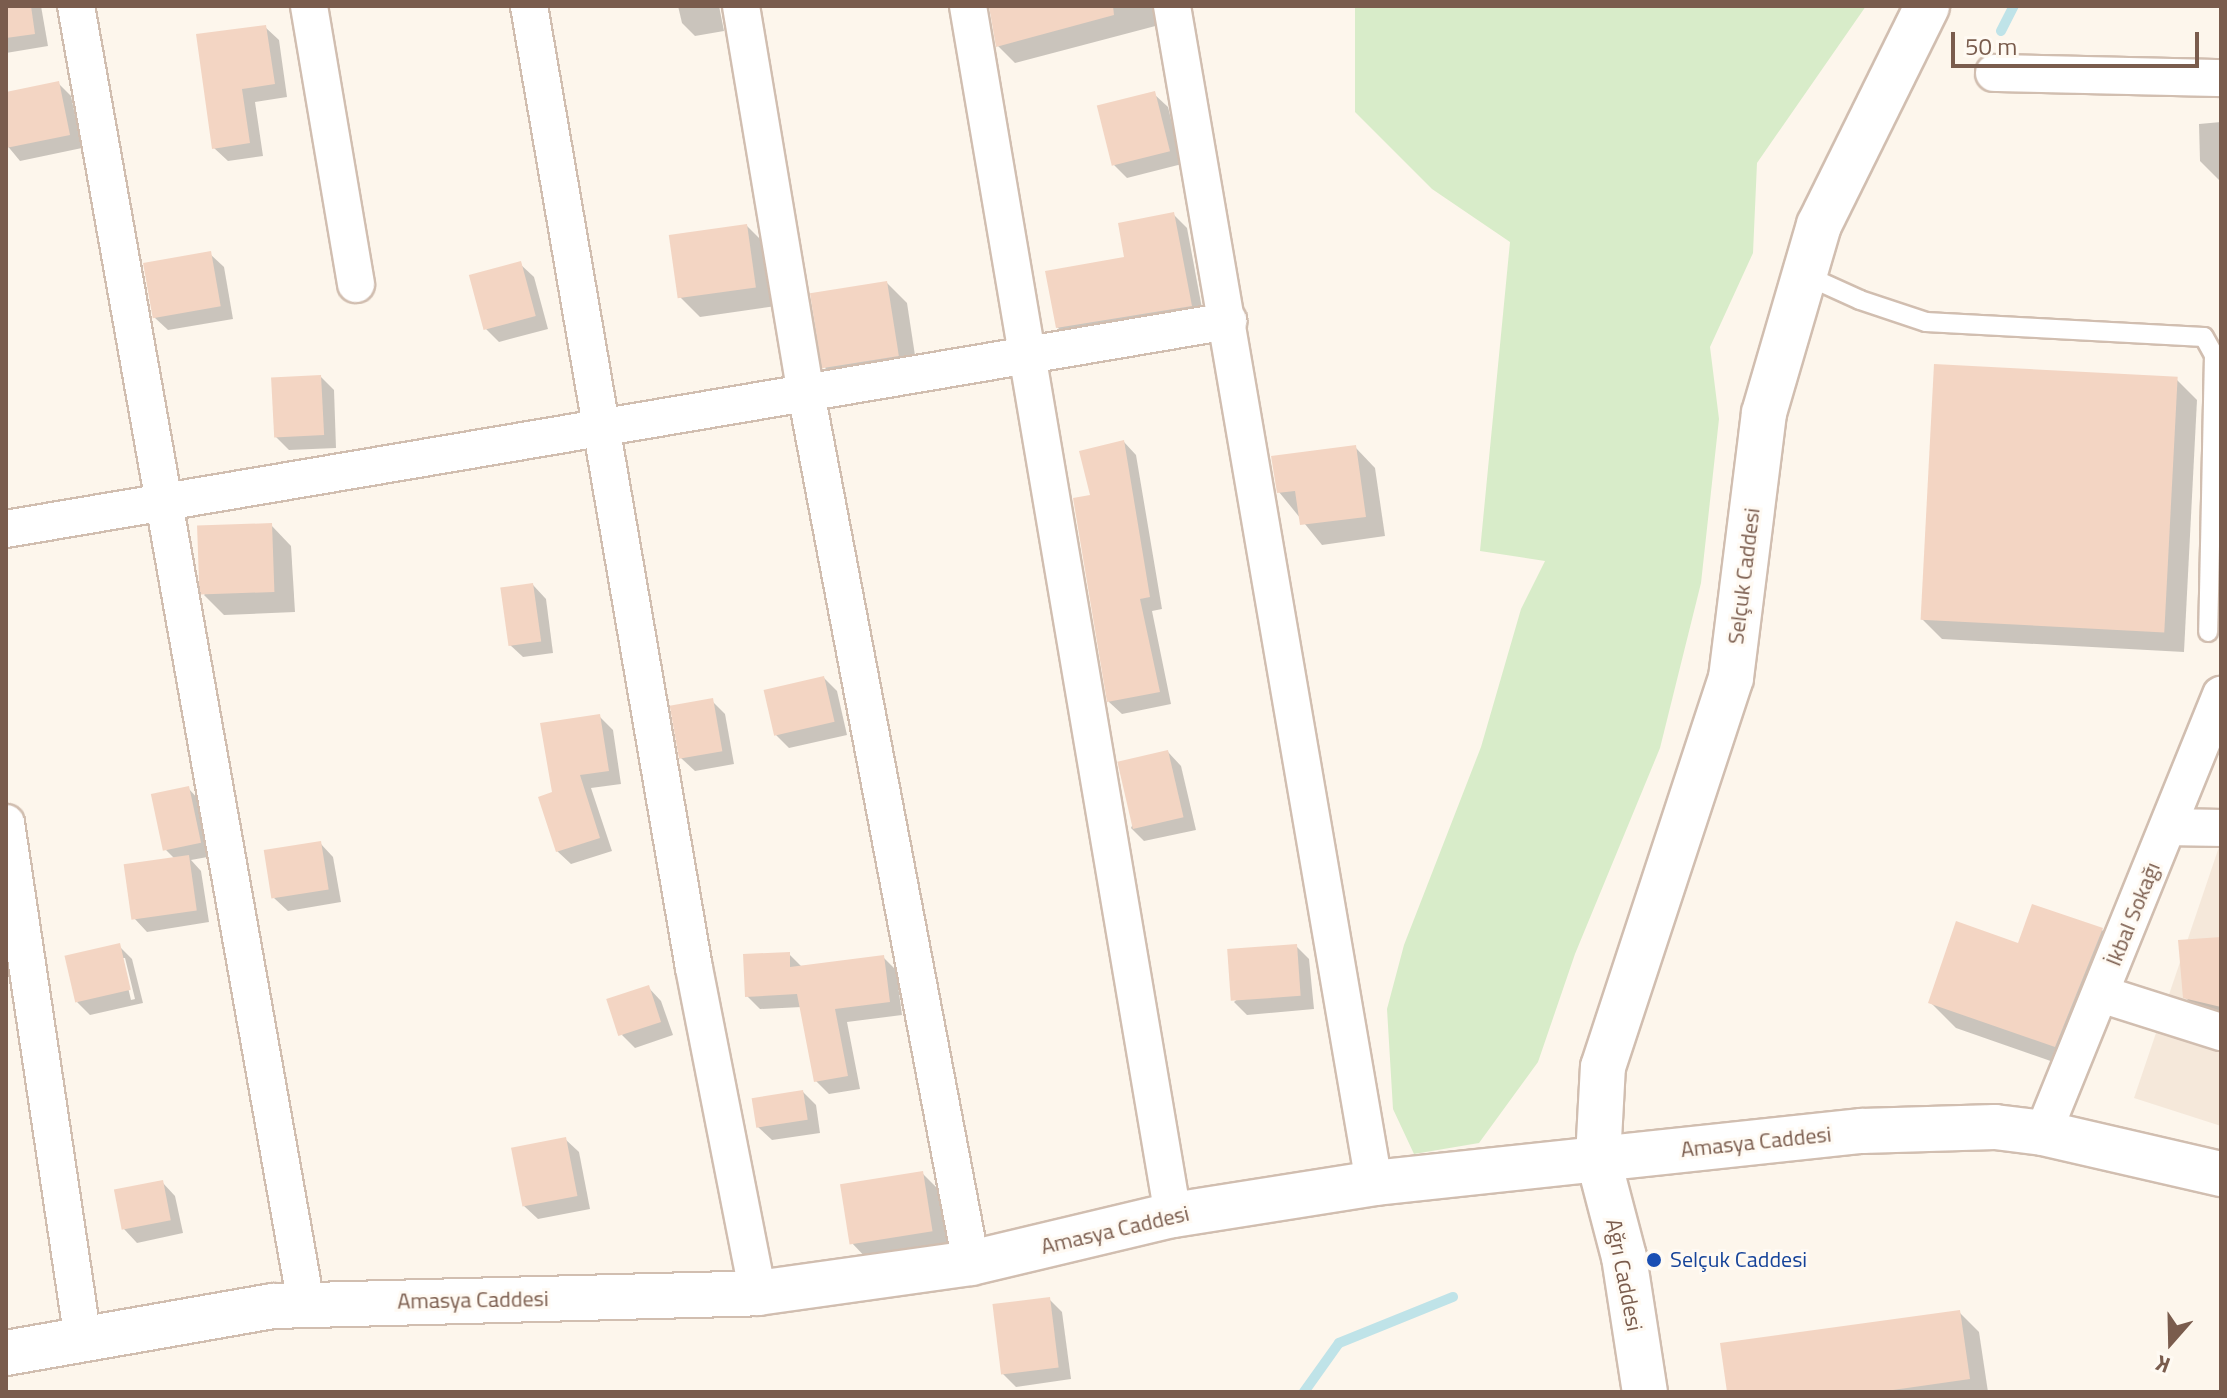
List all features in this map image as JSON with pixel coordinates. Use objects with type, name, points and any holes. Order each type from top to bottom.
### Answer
[{"type":"street","points":[[76,6],[306,1304]]},
{"type":"street","points":[[309,6],[356,284]]},
{"type":"street","points":[[529,6],[694,968],[758,1293]]},
{"type":"street","points":[[741,6],[806,393],[971,1263]]},
{"type":"street","points":[[968,6],[1173,1215]]},
{"type":"street","points":[[1172,6],[1374,1183]]},
{"type":"street","name":"Selçuk Caddesi","points":[[1598,1158],[1603,1067],[1731,678],[1764,413],[1819,225],[1927,6]]},
{"type":"street","points":[[1994,73],[2221,78]]},
{"type":"street","points":[[6,529],[1228,321]]},
{"type":"street","name":"İkbal Sokağı","points":[[2043,1133],[2221,695]]},
{"type":"street","points":[[6,823],[83,1340]]},
{"type":"street","points":[[2169,827],[2221,828]]},
{"type":"street","points":[[2101,994],[2221,1032]]},
{"type":"street","name":"Amasya Caddesi","points":[[6,1353],[273,1306],[758,1293],[971,1263],[1173,1215],[1374,1183],[1862,1131],[1995,1127],[2043,1133],[2221,1174]]},
{"type":"street","name":"Ağrı Caddesi","points":[[1598,1158],[1624,1257],[1645,1392]]},
{"type":"lane","points":[[1805,275],[1860,300],[1926,322],[2204,337],[2214,355],[2208,632]]},
{"type":"shaded area","points":[[2221,841],[2221,1126],[2134,1098]]},
{"type":"green space","points":[[1355,6],[1866,6],[1757,163],[1753,253],[1710,347],[1719,419],[1701,583],[1660,748],[1575,954],[1538,1062],[1479,1143],[1414,1154],[1393,1109],[1387,1009],[1404,945],[1481,747],[1521,609],[1545,561],[1480,551],[1510,242],[1432,189],[1355,112]]},
{"type":"building","points":[[6,6],[31,6],[35,34],[6,38]]},
{"type":"building","points":[[989,6],[1113,6],[1114,15],[996,47]]},
{"type":"building","points":[[266,25],[275,84],[242,89],[250,143],[212,149],[196,34]]},
{"type":"building","points":[[59,81],[70,135],[6,148],[6,92]]},
{"type":"building","points":[[1155,91],[1170,151],[1112,166],[1097,106]]},
{"type":"building","points":[[1174,212],[1192,306],[1056,328],[1045,271],[1124,257],[1118,223]]},
{"type":"building","points":[[747,224],[756,287],[678,298],[669,235]]},
{"type":"building","points":[[211,251],[221,306],[153,318],[143,263]]},
{"type":"building","points":[[521,261],[536,316],[484,330],[469,275]]},
{"type":"building","points":[[887,281],[899,356],[822,368],[810,293]]},
{"type":"building","points":[[1934,364],[2178,377],[2164,632],[1921,620]]},
{"type":"building","points":[[321,375],[324,435],[274,438],[271,378]]},
{"type":"building","points":[[1124,440],[1150,597],[1140,599],[1160,692],[1107,702],[1073,498],[1090,495],[1079,451]]},
{"type":"building","points":[[1356,445],[1366,517],[1300,525],[1295,491],[1277,493],[1271,456]]},
{"type":"building","points":[[272,523],[274,592],[199,595],[197,526]]},
{"type":"building","points":[[533,583],[541,641],[509,646],[500,588]]},
{"type":"building","points":[[824,676],[835,722],[774,736],[764,690]]},
{"type":"building","points":[[713,698],[722,751],[679,759],[670,706]]},
{"type":"building","points":[[600,714],[609,771],[580,775],[600,838],[556,852],[538,797],[552,792],[540,723]]},
{"type":"building","points":[[1168,750],[1184,817],[1133,829],[1117,762]]},
{"type":"building","points":[[189,786],[201,843],[163,851],[151,794]]},
{"type":"building","points":[[321,841],[329,889],[271,898],[264,850]]},
{"type":"building","points":[[189,855],[197,910],[131,920],[124,864]]},
{"type":"building","points":[[2032,904],[2103,928],[2055,1047],[1928,1003],[1956,921],[2018,943]]},
{"type":"building","points":[[2221,937],[2221,1007],[2183,998],[2178,940]]},
{"type":"building","points":[[120,943],[131,990],[75,1003],[64,956]]},
{"type":"building","points":[[1297,944],[1301,996],[1231,1001],[1227,949]]},
{"type":"building","points":[[790,952],[790,967],[884,955],[890,1002],[835,1009],[848,1076],[814,1082],[797,994],[745,997],[743,954]]},
{"type":"building","points":[[649,985],[661,1022],[618,1036],[606,999]]},
{"type":"building","points":[[803,1090],[808,1120],[756,1128],[752,1098]]},
{"type":"building","points":[[566,1137],[577,1196],[522,1207],[511,1148]]},
{"type":"building","points":[[923,1171],[933,1231],[850,1244],[840,1184]]},
{"type":"building","points":[[163,1180],[171,1220],[122,1230],[114,1190]]},
{"type":"building","points":[[1050,1297],[1059,1367],[1001,1375],[992,1304]]},
{"type":"building","points":[[1960,1310],[1970,1379],[1879,1392],[1727,1392],[1720,1343]]},
{"type":"waterway","points":[[2001,31],[2014,6]]},
{"type":"waterway","points":[[1304,1392],[1339,1343],[1453,1297]]},
{"type":"place","name":"Selçuk Caddesi","points":[[1654,1260]]}]
